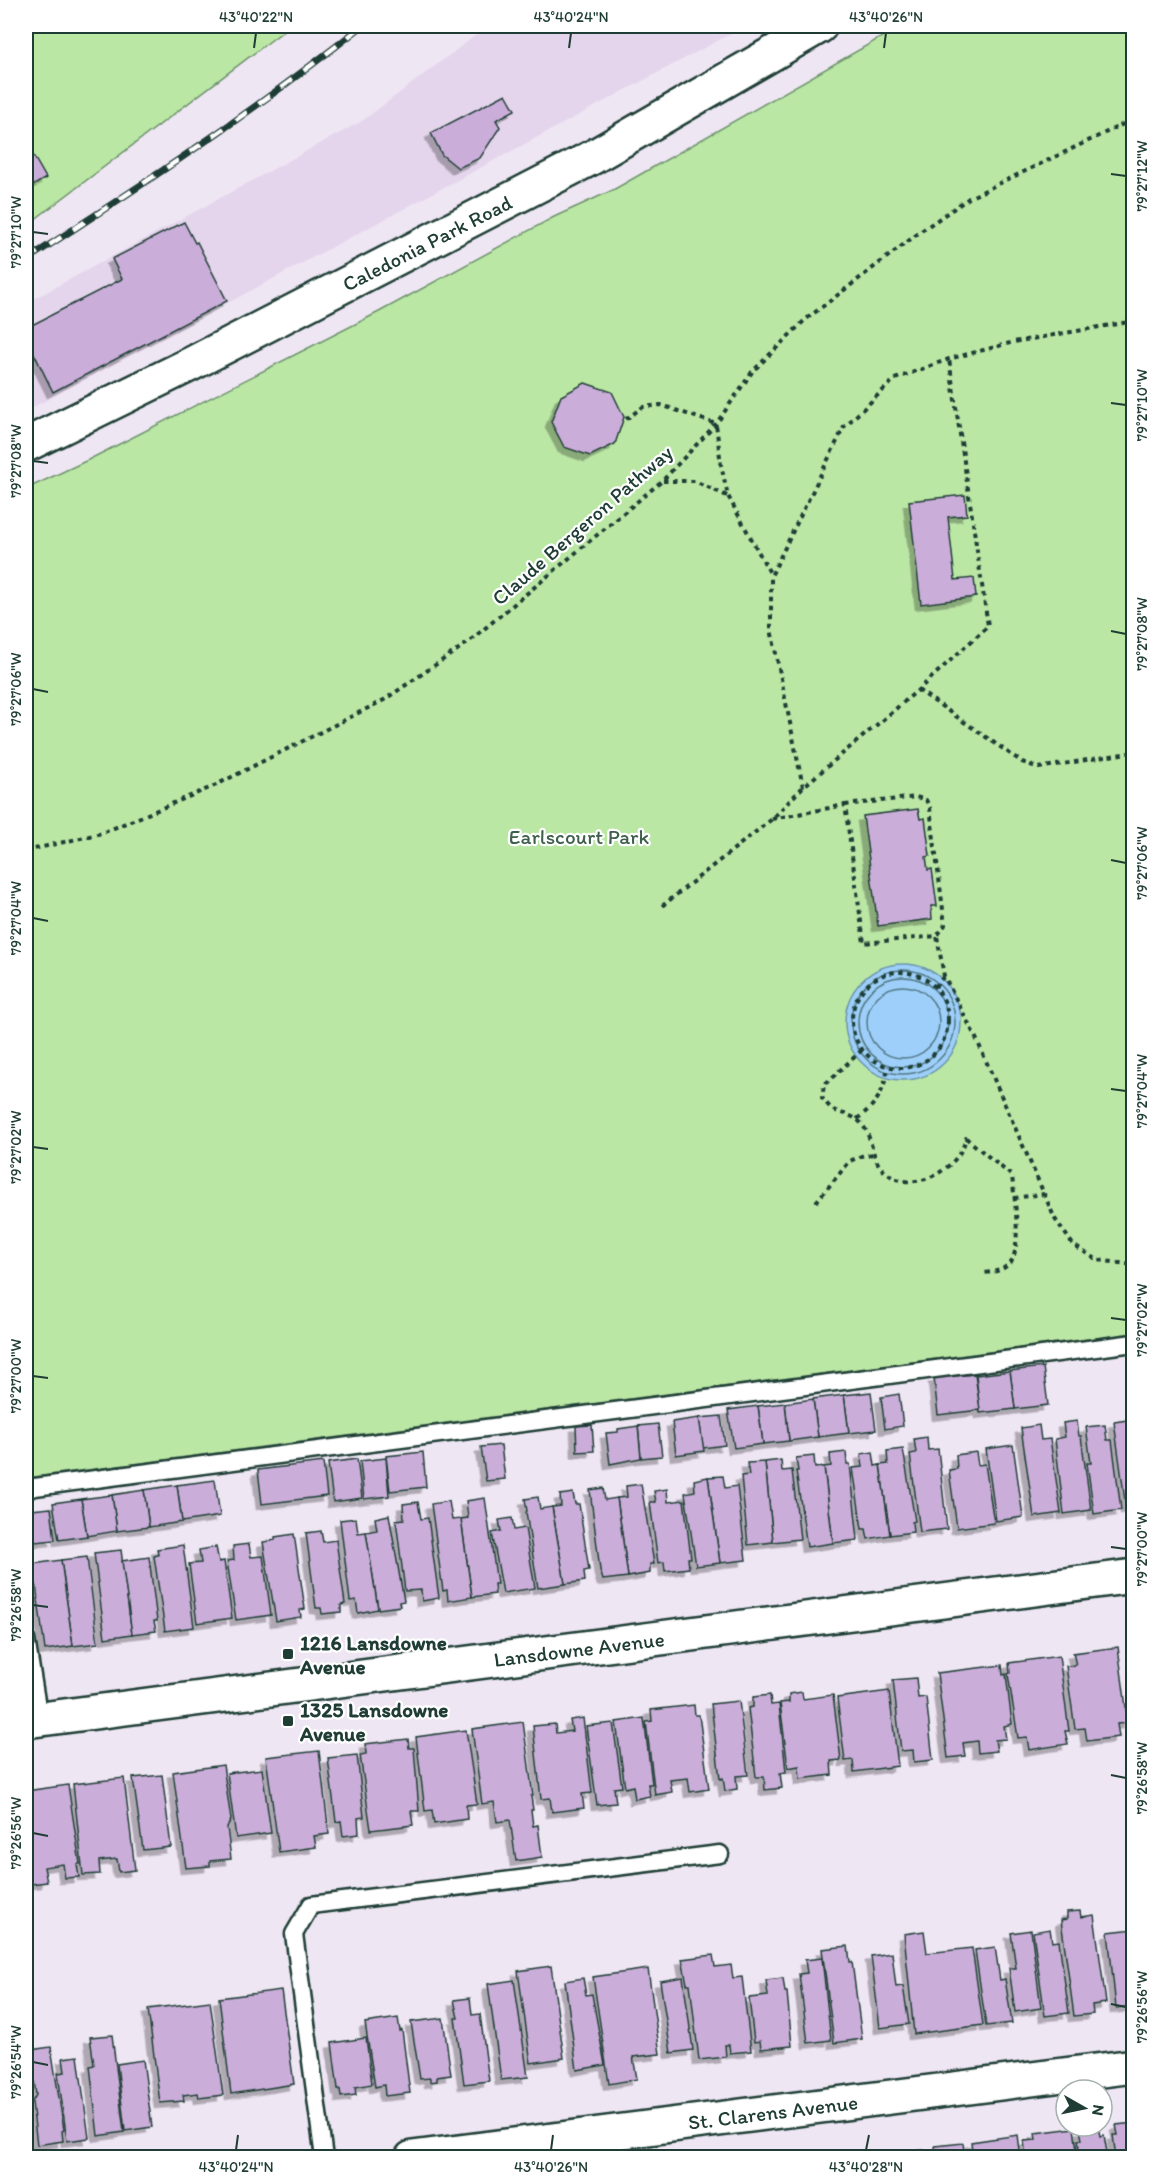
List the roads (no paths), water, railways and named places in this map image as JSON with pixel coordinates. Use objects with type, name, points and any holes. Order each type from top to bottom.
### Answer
[{"type":"street","name":"Caledonia Park Road","points":[[26,445],[191,364],[593,157],[820,26]]},
{"type":"street","name":"Lansdowne Avenue","points":[[32,1720],[1134,1576]]},
{"type":"street","name":"St. Clarens Avenue","points":[[412,2157],[1134,2066]]},
{"type":"lane","points":[[26,1490],[1134,1343]]},
{"type":"lane","points":[[26,1640],[32,1720]]},
{"type":"lane","points":[[324,2157],[294,1934],[311,1905],[720,1854]]},
{"type":"water","points":[[903,964],[925,968],[944,981],[957,1000],[961,1022],[957,1044],[944,1063],[925,1076],[903,1080],[881,1076],[862,1063],[849,1044],[845,1022],[849,1000],[862,981],[881,968]]},
{"type":"railway","points":[[26,260],[197,147],[281,88],[362,26]]},
{"type":"place","name":"1216 Lansdowne Avenue","points":[[288,1654]]},
{"type":"place","name":"1325 Lansdowne Avenue","points":[[288,1721]]},
{"type":"park label","name":"Earlscourt Park","points":[[579,836]]}]
